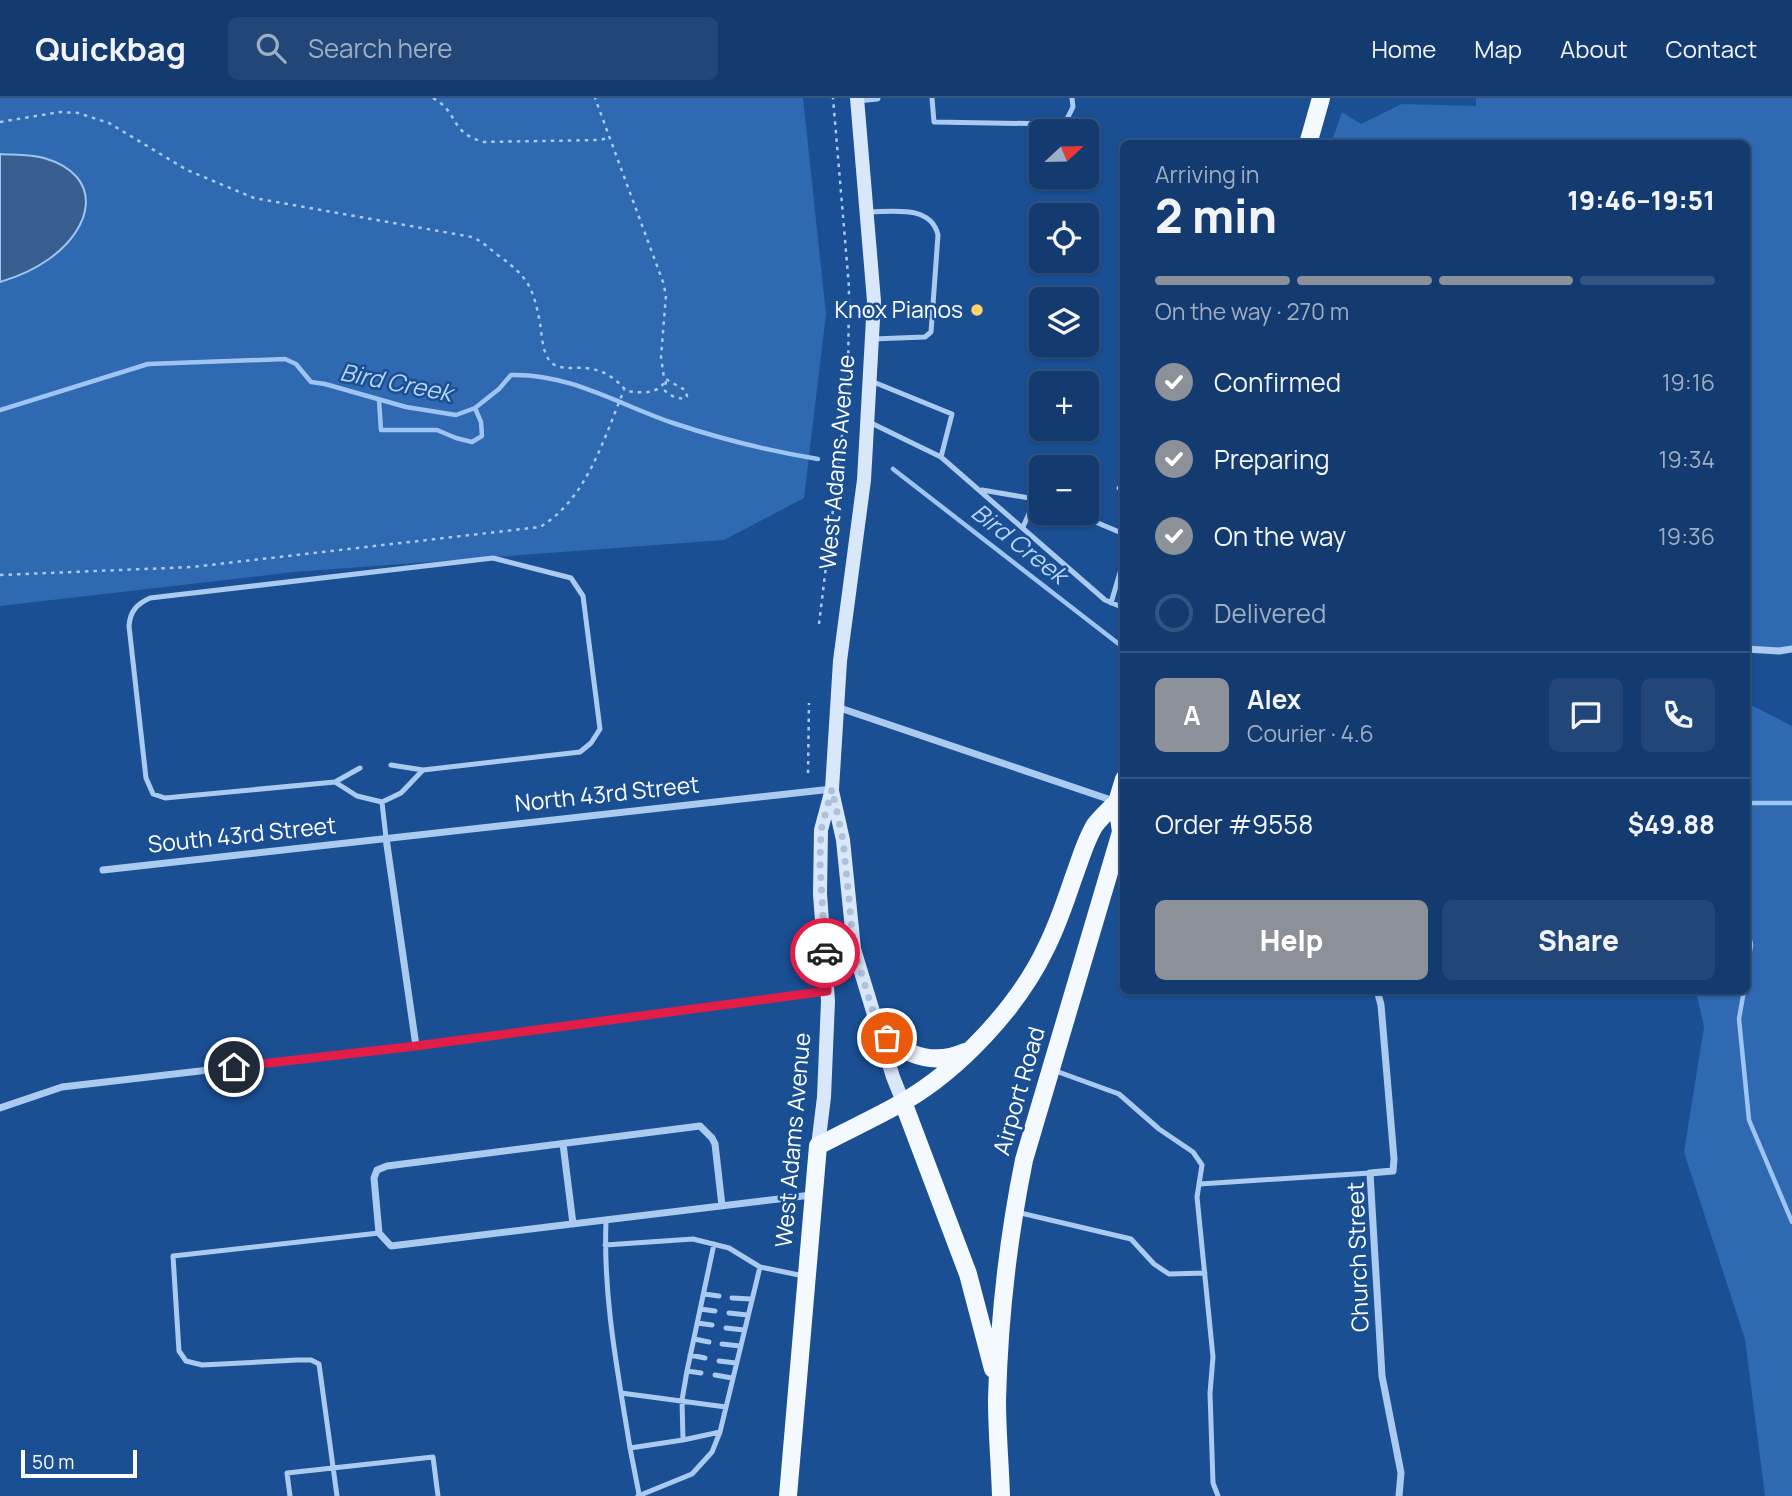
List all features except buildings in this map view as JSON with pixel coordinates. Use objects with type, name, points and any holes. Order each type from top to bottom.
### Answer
[{"type":"main road","points":[[1309,140],[1321,98]]},
{"type":"main road","name":"West Adams Avenue","points":[[788,1494],[812,1195],[824,1097],[827,991],[820,862],[821,830],[832,789],[836,707],[869,422],[874,302],[858,99]]},
{"type":"main road","name":"West Adams Avenue","points":[[832,789],[843,840],[854,949],[903,1102]]},
{"type":"main road","name":"Airport Road","points":[[818,1146],[903,1102],[947,1071],[971,1049],[1008,1007],[1045,951],[1062,912],[1085,845],[1096,824],[1120,804]]},
{"type":"main road","name":"Airport Road","points":[[1001,1496],[997,1400],[1003,1296],[1013,1212],[1024,1160],[1120,835]]},
{"type":"main road","points":[[875,1018],[887,1038],[918,1056],[941,1059],[971,1049]]},
{"type":"main road","name":"Airport Road","points":[[903,1102],[968,1274],[983,1325],[997,1400]]},
{"type":"street","points":[[858,99],[877,98]]},
{"type":"street","points":[[1750,649],[1792,649]]},
{"type":"street","points":[[836,707],[1120,804]]},
{"type":"street","name":"North 43rd Street","points":[[386,838],[832,789]]},
{"type":"street","points":[[386,838],[416,1046]]},
{"type":"street","name":"South 43rd Street","points":[[103,870],[386,838]]},
{"type":"street","points":[[0,1108],[62,1087],[416,1046],[827,991]]},
{"type":"street","name":"Church Street","points":[[1378,994],[1394,1159],[1393,1171],[1370,1172],[1382,1376],[1401,1473],[1399,1496]]},
{"type":"street","points":[[723,1206],[715,1144],[700,1126],[387,1166],[377,1170],[374,1178],[379,1233],[391,1247],[606,1222],[812,1195]]},
{"type":"street","points":[[563,1144],[573,1224]]},
{"type":"lane","points":[[932,98],[934,122],[1054,124],[1067,119],[1073,107],[1072,98]]},
{"type":"lane","points":[[867,212],[919,214],[931,219],[939,235],[931,332],[925,337],[873,339]]},
{"type":"lane","points":[[871,381],[952,414],[941,457]]},
{"type":"lane","points":[[869,422],[941,457],[1111,603],[1120,606]]},
{"type":"lane","points":[[980,489],[1029,497]]},
{"type":"lane","points":[[1023,527],[1029,516]]},
{"type":"lane","points":[[1099,524],[1120,532]]},
{"type":"lane","points":[[360,768],[335,782],[165,798],[153,794],[146,778],[129,626],[129,617],[138,604],[150,598],[493,558],[571,578],[583,596],[599,716],[600,729],[591,743],[580,752],[423,770],[391,765]]},
{"type":"lane","points":[[1111,603],[1120,572]]},
{"type":"lane","points":[[335,782],[357,796],[382,802],[401,793],[423,770]]},
{"type":"lane","points":[[382,802],[386,838]]},
{"type":"lane","points":[[1051,1069],[1119,1094],[1159,1129],[1193,1152],[1202,1165],[1197,1197],[1213,1357],[1210,1393],[1213,1483],[1218,1496]]},
{"type":"lane","points":[[1200,1184],[1370,1172]]},
{"type":"lane","points":[[1013,1212],[1131,1239],[1154,1264],[1169,1274],[1205,1273]]},
{"type":"lane","points":[[606,1222],[608,1304],[638,1495],[692,1474],[712,1452],[720,1432],[760,1268]]},
{"type":"lane","points":[[337,1496],[323,1383],[318,1364],[312,1360],[297,1360],[202,1365],[186,1360],[179,1351],[173,1256],[379,1233]]},
{"type":"lane","points":[[605,1245],[693,1239],[729,1248],[760,1268],[805,1277]]},
{"type":"lane","points":[[683,1440],[682,1400],[714,1244]]},
{"type":"lane","points":[[704,1294],[719,1296]]},
{"type":"lane","points":[[732,1298],[751,1299]]},
{"type":"lane","points":[[700,1309],[715,1311]]},
{"type":"lane","points":[[729,1313],[747,1315]]},
{"type":"lane","points":[[697,1323],[712,1325]]},
{"type":"lane","points":[[726,1328],[744,1330]]},
{"type":"lane","points":[[694,1339],[709,1342]]},
{"type":"lane","points":[[722,1344],[740,1346]]},
{"type":"lane","points":[[690,1355],[705,1358]]},
{"type":"lane","points":[[719,1361],[736,1363]]},
{"type":"lane","points":[[687,1371],[701,1373]]},
{"type":"lane","points":[[715,1375],[732,1378]]},
{"type":"lane","points":[[621,1392],[726,1406]]},
{"type":"lane","points":[[630,1448],[720,1432]]},
{"type":"lane","points":[[290,1496],[287,1473],[433,1457],[438,1496]]},
{"type":"path","points":[[433,98],[447,106],[458,129],[484,142],[592,141],[609,138]]},
{"type":"path","points":[[0,122],[60,112],[78,113],[109,123],[197,175],[254,198],[472,237],[513,265],[527,282],[550,362],[560,367],[607,373],[624,390],[633,392],[656,391],[666,380],[666,391],[684,399],[687,396],[685,390],[664,378],[661,356],[666,295],[595,98]]},
{"type":"path","points":[[819,624],[848,386],[849,286],[833,98]]},
{"type":"path","points":[[0,575],[192,567],[540,527],[559,514],[575,496],[603,443],[624,390]]},
{"type":"path","points":[[808,773],[809,703]]},
{"type":"shaded area","points":[[0,98],[803,98],[826,314],[804,498],[724,540],[294,572],[0,606]]},
{"type":"shaded area","points":[[1476,98],[1792,98],[1792,649],[1750,649],[1750,140],[1332,140],[1342,112],[1361,124],[1402,104],[1476,106]]},
{"type":"shaded area","points":[[0,154],[39,157],[64,166],[77,177],[84,190],[86,204],[83,218],[64,246],[38,266],[0,282]]},
{"type":"shaded area","points":[[1750,705],[1792,726],[1792,1496],[1765,1496],[1745,1339],[1684,1152],[1704,1027],[1697,994],[1750,994]]},
{"type":"waterway","name":"Bird Creek","points":[[0,410],[148,364],[285,359],[296,364],[311,382],[406,407],[456,415],[475,408],[499,389],[511,375],[553,379],[709,434],[818,459]]},
{"type":"waterway","points":[[379,400],[381,430],[437,430],[472,442],[482,436],[481,422],[475,408]]},
{"type":"waterway","name":"Bird Creek","points":[[893,469],[1120,645]]},
{"type":"waterway","name":"Bird Creek","points":[[1750,803],[1792,803]]},
{"type":"waterway","points":[[1750,940],[1750,951]]},
{"type":"waterway","points":[[1743,994],[1739,1019],[1749,1120],[1792,1222]]},
{"type":"way so far","points":[[825,953],[820,894],[821,830],[832,789],[843,840],[854,949],[875,1018],[887,1038]]},
{"type":"place","name":"Knox Pianos","points":[[977,310]]},
{"type":"route","points":[[234,1067],[416,1046],[827,991],[825,953]]}]
